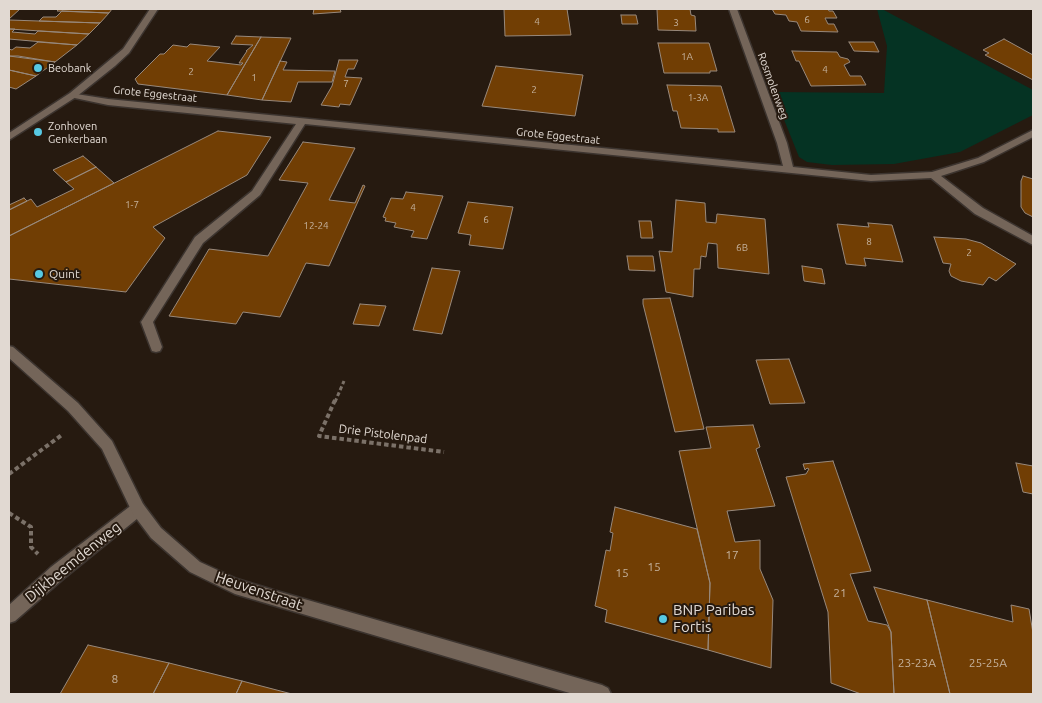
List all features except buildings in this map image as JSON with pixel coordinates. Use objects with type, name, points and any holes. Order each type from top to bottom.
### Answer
[{"type":"street","points":[[9,137],[73,95],[126,51],[154,9]]},
{"type":"street","name":"Rosmolenweg","points":[[733,9],[782,143],[789,171]]},
{"type":"street","name":"Grote Eggestraat","points":[[73,95],[108,102],[871,178],[933,175],[981,160],[1033,132]]},
{"type":"street","points":[[156,347],[147,322],[200,240],[256,193],[302,122]]},
{"type":"street","points":[[933,175],[980,211],[1033,241]]},
{"type":"street","name":"Heuvenstraat","points":[[9,351],[73,407],[107,445],[138,509],[156,533],[196,567],[235,586],[602,694]]},
{"type":"street","name":"Dijkbeemdenweg","points":[[9,615],[57,573],[138,509]]},
{"type":"path","name":"Drie Pistolenpad","points":[[344,381],[319,436],[444,452]]},
{"type":"path","points":[[9,474],[84,419]]},
{"type":"path","points":[[9,513],[31,527],[31,547],[57,573]]},
{"type":"green space","points":[[877,9],[882,9],[1033,90],[1033,115],[960,152],[894,164],[832,165],[807,162],[799,157],[773,92],[884,93],[887,46]]},
{"type":"place","name":"Beobank","points":[[38,68]]},
{"type":"place","name":"Zonhoven Genkerbaan","points":[[38,132]]},
{"type":"place","name":"Quint","points":[[39,274]]},
{"type":"place","name":"BNP Paribas Fortis","points":[[663,619]]}]
